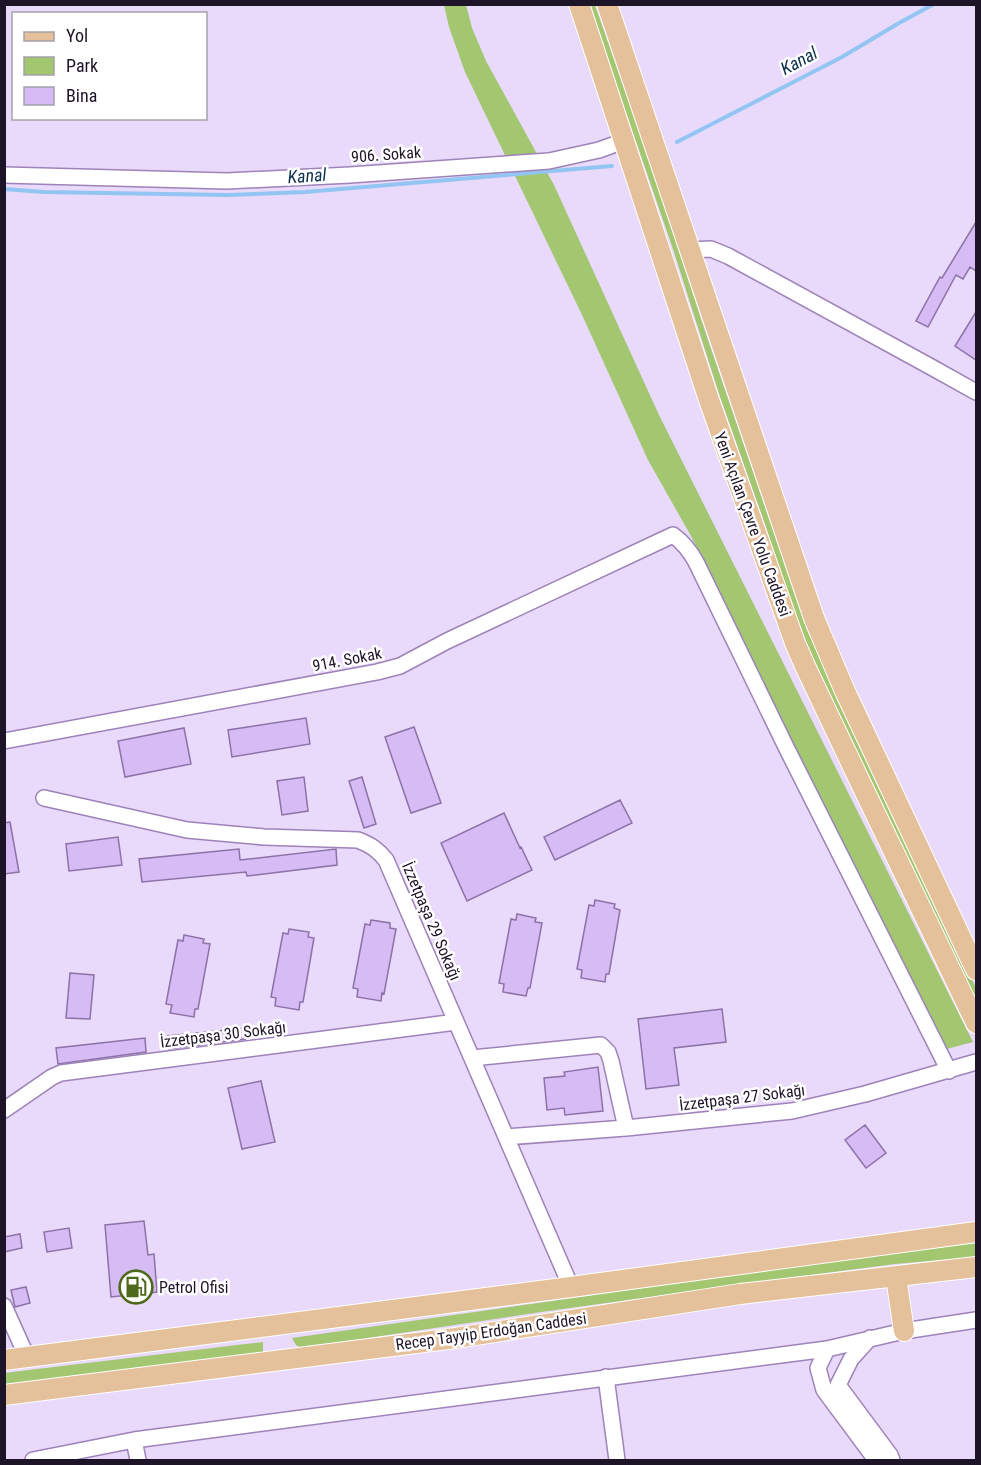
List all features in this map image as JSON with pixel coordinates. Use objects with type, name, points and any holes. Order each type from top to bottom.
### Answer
[{"type":"main road","name":"Yeni Açılan Çevre Yolu Caddesi","points":[[579,4],[708,397],[798,650],[976,1023]]},
{"type":"main road","name":"Yeni Açılan Çevre Yolu Caddesi","points":[[607,4],[817,627],[976,970]]},
{"type":"main road","name":"Recep Tayyip Erdoğan Caddesi","points":[[4,1360],[976,1232]]},
{"type":"main road","name":"Recep Tayyip Erdoğan Caddesi","points":[[4,1395],[456,1338],[740,1294],[976,1267]]},
{"type":"main road","points":[[896,1277],[904,1331]]},
{"type":"street","name":"906. Sokak","points":[[4,176],[227,180],[350,175],[549,161],[599,150],[624,141]]},
{"type":"street","points":[[690,250],[711,249],[728,256],[933,368],[976,394]]},
{"type":"street","name":"914. Sokak","points":[[4,741],[400,666],[447,641],[673,536],[681,541],[696,562],[792,760],[949,1071]]},
{"type":"street","name":"İzzetpaşa 29 Sokağı","points":[[44,798],[187,831],[264,837],[358,840],[371,844],[386,860],[571,1287]]},
{"type":"street","name":"İzzetpaşa 30 Sokağı","points":[[4,1110],[61,1072],[456,1022]]},
{"type":"street","points":[[472,1058],[601,1045],[608,1052],[611,1061],[626,1128]]},
{"type":"street","name":"İzzetpaşa 27 Sokağı","points":[[506,1137],[626,1128],[792,1111],[838,1101],[976,1062]]},
{"type":"street","points":[[4,1306],[27,1357]]},
{"type":"street","points":[[33,1461],[134,1440],[827,1349],[904,1331],[976,1320]]},
{"type":"street","points":[[871,1338],[851,1359],[838,1385],[890,1455],[892,1461]]},
{"type":"street","points":[[827,1349],[818,1368],[824,1390],[876,1461]]},
{"type":"street","points":[[606,1377],[616,1461]]},
{"type":"street","points":[[134,1440],[138,1461]]},
{"type":"green space","points":[[444,5],[466,5],[472,28],[486,61],[554,185],[659,415],[973,1042],[943,1050],[691,536],[648,460],[583,317],[465,72],[449,27]]},
{"type":"green space","points":[[589,5],[595,5],[644,145],[807,630],[976,988],[976,1003],[839,716],[798,624]]},
{"type":"green space","points":[[976,1243],[976,1257],[895,1264],[803,1276],[301,1348],[292,1338],[804,1265]]},
{"type":"green space","points":[[263,1342],[263,1352],[5,1385],[4,1373]]},
{"type":"building","points":[[976,222],[976,271],[970,267],[963,279],[956,275],[928,327],[916,321],[940,277],[942,278]]},
{"type":"building","points":[[976,312],[976,360],[955,346]]},
{"type":"building","points":[[306,718],[310,744],[232,757],[228,730]]},
{"type":"building","points":[[414,727],[441,803],[411,813],[385,737]]},
{"type":"building","points":[[184,728],[191,764],[125,777],[118,741]]},
{"type":"building","points":[[304,777],[308,811],[282,815],[277,781]]},
{"type":"building","points":[[362,777],[376,824],[364,828],[349,781]]},
{"type":"building","points":[[620,800],[632,823],[555,860],[544,837]]},
{"type":"building","points":[[504,813],[532,870],[467,901],[441,843]]},
{"type":"building","points":[[10,822],[19,872],[4,874],[4,823]]},
{"type":"building","points":[[118,837],[122,865],[69,871],[66,844]]},
{"type":"building","points":[[239,849],[240,860],[336,849],[337,865],[247,876],[246,872],[142,882],[139,859]]},
{"type":"building","points":[[595,900],[615,904],[614,908],[620,910],[609,974],[606,974],[605,982],[581,978],[582,970],[577,969],[589,905],[594,906]]},
{"type":"building","points":[[517,914],[536,918],[535,922],[542,923],[530,988],[526,996],[503,992],[504,984],[499,983],[511,919],[516,920]]},
{"type":"building","points":[[371,920],[390,923],[390,928],[396,929],[381,1001],[357,997],[358,989],[353,988],[365,924],[370,925]]},
{"type":"building","points":[[289,929],[309,932],[308,937],[314,938],[303,1002],[300,1002],[299,1010],[275,1006],[276,998],[271,997],[283,933],[288,934]]},
{"type":"building","points":[[184,935],[204,939],[203,943],[210,944],[198,1009],[195,1009],[194,1017],[170,1013],[172,1005],[166,1004],[178,940],[183,941]]},
{"type":"building","points":[[70,973],[94,975],[90,1019],[66,1018]]},
{"type":"building","points":[[722,1009],[726,1042],[674,1048],[679,1085],[646,1089],[638,1019]]},
{"type":"building","points":[[245,1028],[246,1039],[169,1049],[168,1036]]},
{"type":"building","points":[[145,1038],[146,1052],[58,1064],[56,1048]]},
{"type":"building","points":[[598,1067],[603,1111],[565,1115],[564,1108],[547,1110],[544,1078],[565,1076],[564,1072]]},
{"type":"building","points":[[261,1081],[275,1142],[242,1149],[228,1088]]},
{"type":"building","points":[[865,1125],[886,1153],[866,1168],[845,1140]]},
{"type":"building","points":[[144,1221],[148,1255],[154,1254],[157,1292],[111,1297],[105,1225]]},
{"type":"building","points":[[69,1228],[72,1248],[47,1252],[44,1232]]},
{"type":"building","points":[[20,1234],[22,1248],[4,1252],[4,1237]]},
{"type":"building","points":[[26,1287],[30,1303],[15,1307],[11,1290]]},
{"type":"waterway","name":"Kanal","points":[[677,142],[842,57],[934,4]]},
{"type":"waterway","name":"Kanal","points":[[4,189],[44,192],[227,195],[305,192],[612,166]]},
{"type":"place","name":"Petrol Ofisi","points":[[136,1287]]}]
